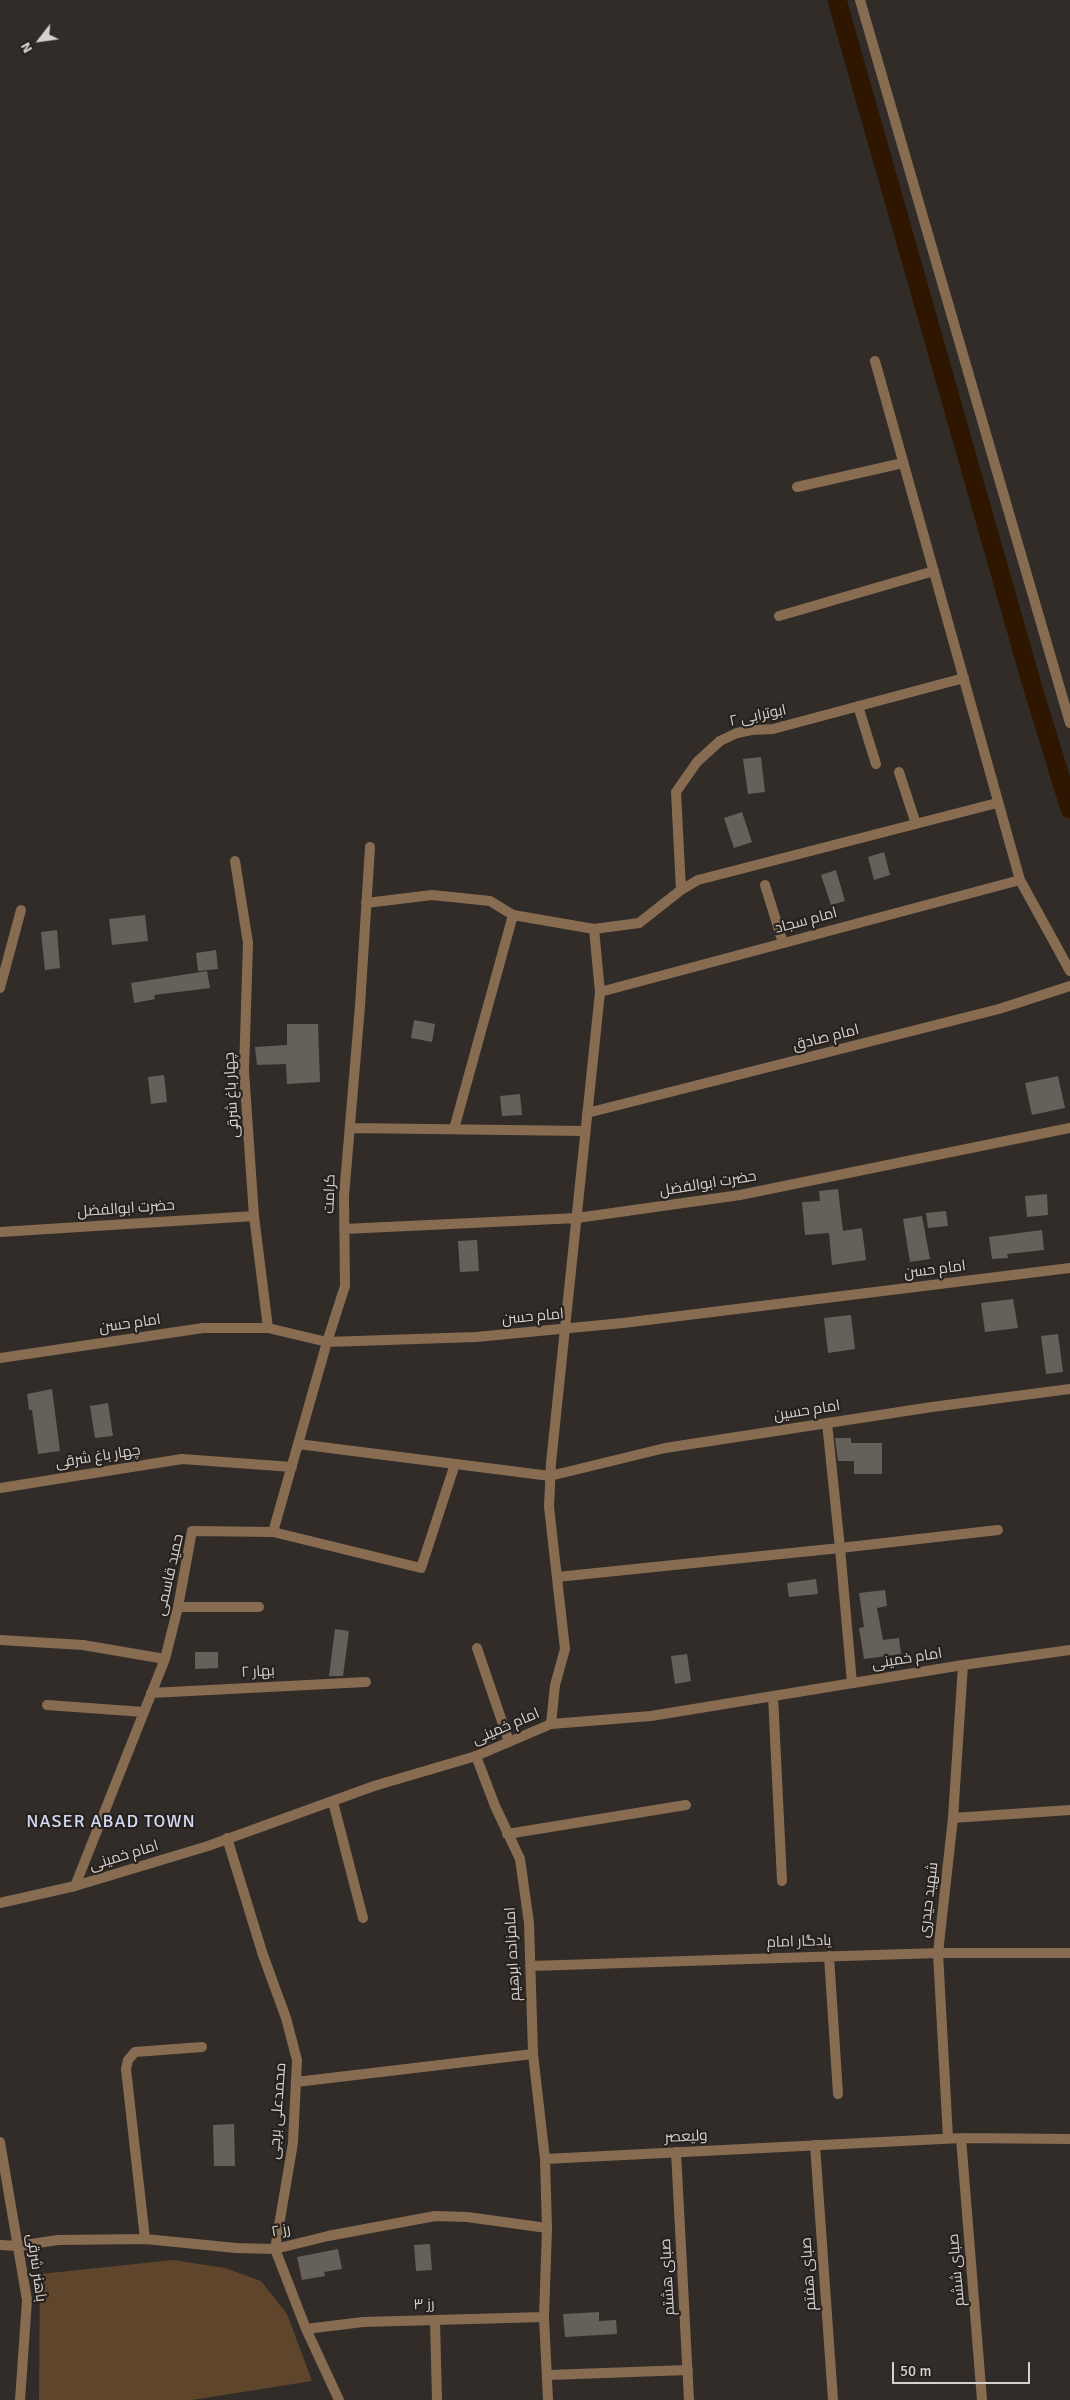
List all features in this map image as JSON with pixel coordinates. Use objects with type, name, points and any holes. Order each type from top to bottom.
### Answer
[{"type":"street","points":[[860,0],[1070,723]]},
{"type":"street","points":[[875,361],[1020,880],[1070,971]]},
{"type":"street","points":[[797,487],[903,463]]},
{"type":"street","points":[[779,616],[934,571]]},
{"type":"street","name":"ابوترابی ۲","points":[[681,890],[676,792],[697,762],[720,740],[737,733],[773,729],[964,678]]},
{"type":"street","points":[[858,706],[876,764]]},
{"type":"street","points":[[899,772],[916,824]]},
{"type":"street","points":[[366,903],[432,895],[490,901],[513,915],[594,929],[639,923],[681,890],[698,880],[997,803]]},
{"type":"street","name":"کرامت","points":[[273,1532],[327,1342],[345,1286],[344,1196],[370,847]]},
{"type":"street","name":"چهار باغ شرقی","points":[[235,861],[248,943],[244,1071],[254,1216],[268,1328]]},
{"type":"street","name":"امام سجاد","points":[[600,992],[1020,880]]},
{"type":"street","points":[[765,885],[784,942]]},
{"type":"street","points":[[0,988],[21,910]]},
{"type":"street","points":[[454,1130],[513,915]]},
{"type":"street","points":[[551,1724],[555,1685],[565,1649],[549,1507],[550,1476],[600,992],[594,929]]},
{"type":"street","name":"امام صادق","points":[[587,1113],[999,1010],[1070,986]]},
{"type":"street","points":[[350,1128],[585,1131]]},
{"type":"street","name":"حضرت ابوالفضل","points":[[344,1229],[577,1218],[740,1195],[1070,1128]]},
{"type":"street","name":"حضرت ابوالفضل","points":[[0,1232],[254,1216]]},
{"type":"street","name":"امام حسن","points":[[0,1358],[204,1328],[268,1328],[327,1342],[476,1337],[565,1329],[1070,1268]]},
{"type":"street","name":"امام حسین","points":[[550,1476],[665,1448],[1070,1389]]},
{"type":"street","points":[[828,1423],[852,1683]]},
{"type":"street","points":[[298,1444],[550,1476]]},
{"type":"street","name":"چهار باغ شرقی","points":[[0,1488],[182,1460],[292,1468]]},
{"type":"street","name":"حمید قاسمی","points":[[75,1886],[165,1659],[178,1607],[192,1531],[273,1532],[421,1568],[456,1464]]},
{"type":"street","points":[[557,1578],[998,1530]]},
{"type":"street","points":[[178,1607],[258,1607]]},
{"type":"street","points":[[0,1640],[83,1645],[165,1659]]},
{"type":"street","points":[[477,1648],[509,1742]]},
{"type":"street","name":"امام خمینی","points":[[0,1902],[75,1886],[208,1846],[374,1786],[476,1756],[551,1724],[651,1716],[963,1665],[1070,1650]]},
{"type":"street","name":"شهید حیدری","points":[[948,2138],[938,1953],[953,1818],[963,1665]]},
{"type":"street","name":"بهار ۲","points":[[151,1693],[366,1682]]},
{"type":"street","points":[[773,1696],[782,1881]]},
{"type":"street","points":[[47,1705],[144,1712]]},
{"type":"street","name":"امامزاده ابرهیم","points":[[476,1756],[507,1834],[520,1860],[529,1923],[533,2054],[545,2159]]},
{"type":"street","points":[[333,1802],[363,1918]]},
{"type":"street","points":[[507,1834],[686,1805]]},
{"type":"street","points":[[953,1818],[1070,1810]]},
{"type":"street","name":"محمدعلی برجی","points":[[227,1838],[263,1955],[286,2018],[297,2060],[292,2144],[275,2249]]},
{"type":"street","name":"یادگار امام","points":[[530,1966],[938,1953],[1070,1953]]},
{"type":"street","points":[[829,1956],[838,2094]]},
{"type":"street","points":[[145,2239],[126,2069],[128,2060],[135,2052],[202,2047]]},
{"type":"street","points":[[296,2082],[533,2054]]},
{"type":"street","name":"ولیعصر","points":[[545,2159],[948,2138],[1070,2139]]},
{"type":"street","name":"صبای ششم","points":[[961,2138],[982,2400]]},
{"type":"street","name":"باهنر شرقی","points":[[0,2142],[27,2300],[20,2400]]},
{"type":"street","name":"صبای هفتم","points":[[815,2145],[833,2400]]},
{"type":"street","name":"صبای هشتم","points":[[676,2152],[689,2400]]},
{"type":"street","points":[[545,2159],[547,2228],[544,2317],[548,2400]]},
{"type":"street","name":"رز ۲","points":[[0,2245],[18,2246],[58,2240],[145,2239],[236,2248],[275,2249],[328,2236],[435,2216],[467,2217],[547,2228]]},
{"type":"street","points":[[275,2249],[306,2329],[339,2400]]},
{"type":"street","name":"رز ۳","points":[[306,2329],[363,2322],[544,2317]]},
{"type":"street","points":[[434,2320],[437,2400]]},
{"type":"street","points":[[548,2374],[688,2370]]},
{"type":"shaded area","points":[[173,2260],[225,2268],[261,2281],[287,2314],[312,2381],[192,2400],[39,2400],[40,2274]]},
{"type":"building","points":[[761,757],[765,792],[748,794],[743,759]]},
{"type":"building","points":[[742,812],[752,842],[734,848],[724,818]]},
{"type":"building","points":[[884,852],[890,875],[874,880],[868,857]]},
{"type":"building","points":[[836,870],[845,901],[831,905],[821,875]]},
{"type":"building","points":[[145,915],[148,941],[112,945],[109,919]]},
{"type":"building","points":[[57,930],[60,968],[45,970],[41,932]]},
{"type":"building","points":[[216,950],[218,969],[198,971],[196,953]]},
{"type":"building","points":[[207,971],[210,988],[154,995],[155,999],[134,1003],[131,983]]},
{"type":"building","points":[[414,1020],[435,1024],[432,1042],[411,1038]]},
{"type":"building","points":[[287,1024],[318,1024],[320,1082],[287,1084],[286,1064],[257,1065],[255,1047],[287,1045]]},
{"type":"building","points":[[164,1075],[167,1102],[151,1104],[148,1077]]},
{"type":"building","points":[[1058,1076],[1065,1108],[1032,1115],[1025,1083]]},
{"type":"building","points":[[520,1094],[522,1115],[502,1116],[500,1096]]},
{"type":"building","points":[[838,1189],[843,1231],[862,1228],[866,1260],[832,1265],[829,1233],[805,1235],[802,1202],[820,1201],[819,1191]]},
{"type":"building","points":[[1047,1194],[1048,1215],[1027,1217],[1025,1196]]},
{"type":"building","points":[[946,1211],[948,1226],[928,1228],[926,1213]]},
{"type":"building","points":[[922,1216],[930,1259],[910,1262],[903,1219]]},
{"type":"building","points":[[1042,1230],[1044,1250],[1007,1254],[1008,1258],[992,1259],[989,1237]]},
{"type":"building","points":[[477,1240],[479,1271],[460,1272],[458,1241]]},
{"type":"building","points":[[1013,1299],[1018,1328],[985,1332],[981,1303]]},
{"type":"building","points":[[851,1315],[855,1349],[828,1353],[824,1318]]},
{"type":"building","points":[[1058,1334],[1063,1372],[1046,1374],[1041,1336]]},
{"type":"building","points":[[52,1389],[60,1451],[38,1454],[32,1410],[29,1410],[27,1394]]},
{"type":"building","points":[[108,1403],[113,1436],[95,1438],[90,1406]]},
{"type":"building","points":[[835,1438],[851,1438],[851,1443],[882,1443],[882,1474],[854,1474],[854,1461],[838,1461]]},
{"type":"building","points":[[816,1579],[818,1594],[789,1597],[787,1583]]},
{"type":"building","points":[[885,1590],[887,1606],[877,1608],[883,1640],[899,1638],[901,1654],[864,1659],[859,1628],[864,1627],[859,1593]]},
{"type":"building","points":[[335,1629],[349,1631],[343,1676],[329,1676]]},
{"type":"building","points":[[195,1652],[218,1652],[218,1668],[195,1669]]},
{"type":"building","points":[[687,1654],[691,1681],[675,1684],[671,1656]]},
{"type":"building","points":[[234,2124],[235,2166],[214,2166],[213,2125]]},
{"type":"building","points":[[430,2244],[432,2270],[416,2271],[414,2245]]},
{"type":"building","points":[[338,2249],[342,2269],[324,2272],[325,2276],[302,2280],[297,2257]]},
{"type":"building","points":[[599,2312],[599,2321],[616,2320],[617,2334],[565,2337],[563,2314]]},
{"type":"waterway","points":[[837,0],[1032,685],[1070,809]]},
{"type":"district","name":"NASER ABAD TOWN","points":[[111,1822]]}]
